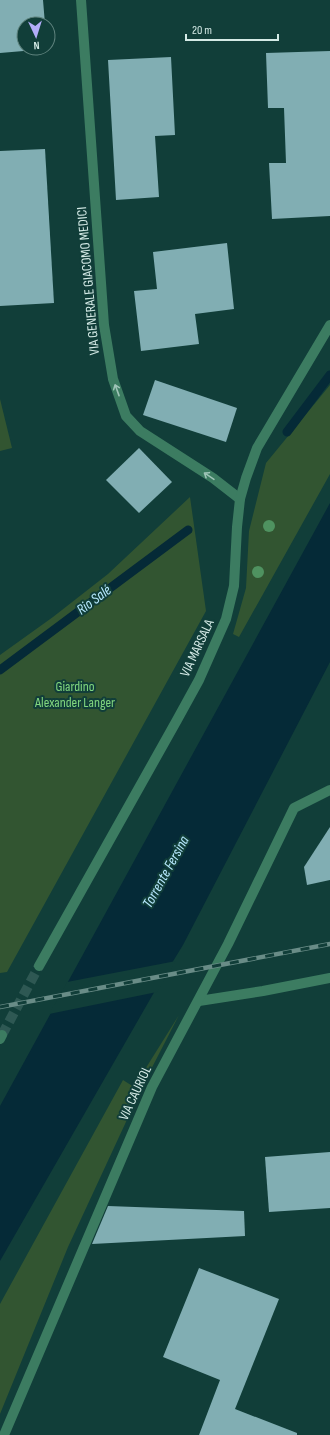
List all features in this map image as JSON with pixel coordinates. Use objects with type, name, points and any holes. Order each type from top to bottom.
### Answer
[{"type":"street","name":"VIA GENERALE GIACOMO MEDICI","points":[[81,0],[104,325],[113,379],[126,416],[140,431],[213,478],[240,499]]},
{"type":"street","name":"VIA MARSALA","points":[[39,966],[178,720],[199,680],[226,620],[234,586],[240,499],[257,448],[330,325]]},
{"type":"street","name":"VIA CAURIOL","points":[[4,1435],[152,1087],[228,944],[294,808],[330,790]]},
{"type":"street","points":[[198,1000],[264,991],[330,978]]},
{"type":"green space","points":[[330,385],[330,474],[239,637],[233,634],[246,588],[249,531],[266,463]]},
{"type":"green space","points":[[0,399],[12,448],[0,451]]},
{"type":"green space","name":"Giardino Alexander Langer","points":[[190,497],[206,611],[7,972],[0,973],[0,655],[53,617],[108,574]]},
{"type":"green space","points":[[179,1015],[144,1083],[68,1247],[0,1414],[0,1304],[123,1080],[134,1087]]},
{"type":"water","name":"Torrente Fersina","points":[[330,503],[330,662],[183,945],[156,989],[0,1261],[0,1106]]},
{"type":"pier","points":[[176,961],[157,992],[49,1014],[67,982]]},
{"type":"building","points":[[0,0],[43,0],[44,16],[16,16],[16,52],[0,53]]},
{"type":"building","points":[[330,51],[330,216],[272,219],[269,163],[286,163],[284,108],[268,108],[266,53]]},
{"type":"building","points":[[171,57],[175,135],[155,136],[159,197],[116,200],[108,60]]},
{"type":"building","points":[[45,149],[54,303],[0,306],[0,151]]},
{"type":"building","points":[[227,243],[234,309],[195,314],[199,344],[141,351],[134,291],[157,289],[153,252]]},
{"type":"building","points":[[155,380],[237,408],[226,442],[143,415]]},
{"type":"building","points":[[139,448],[172,482],[139,513],[106,480]]},
{"type":"building","points":[[330,827],[330,880],[307,885],[304,867]]},
{"type":"building","points":[[330,1152],[330,1208],[269,1212],[265,1157]]},
{"type":"building","points":[[108,1206],[244,1211],[245,1236],[92,1244]]},
{"type":"building","points":[[199,1268],[279,1299],[235,1409],[297,1433],[297,1435],[199,1435],[220,1380],[163,1357]]},
{"type":"waterway","name":"Rio Salé","points":[[287,432],[330,375]]},
{"type":"waterway","name":"Rio Salé","points":[[0,670],[188,530]]},
{"type":"tunnel","points":[[2,1035],[39,966]]},
{"type":"railway","points":[[0,1007],[330,944]]}]
